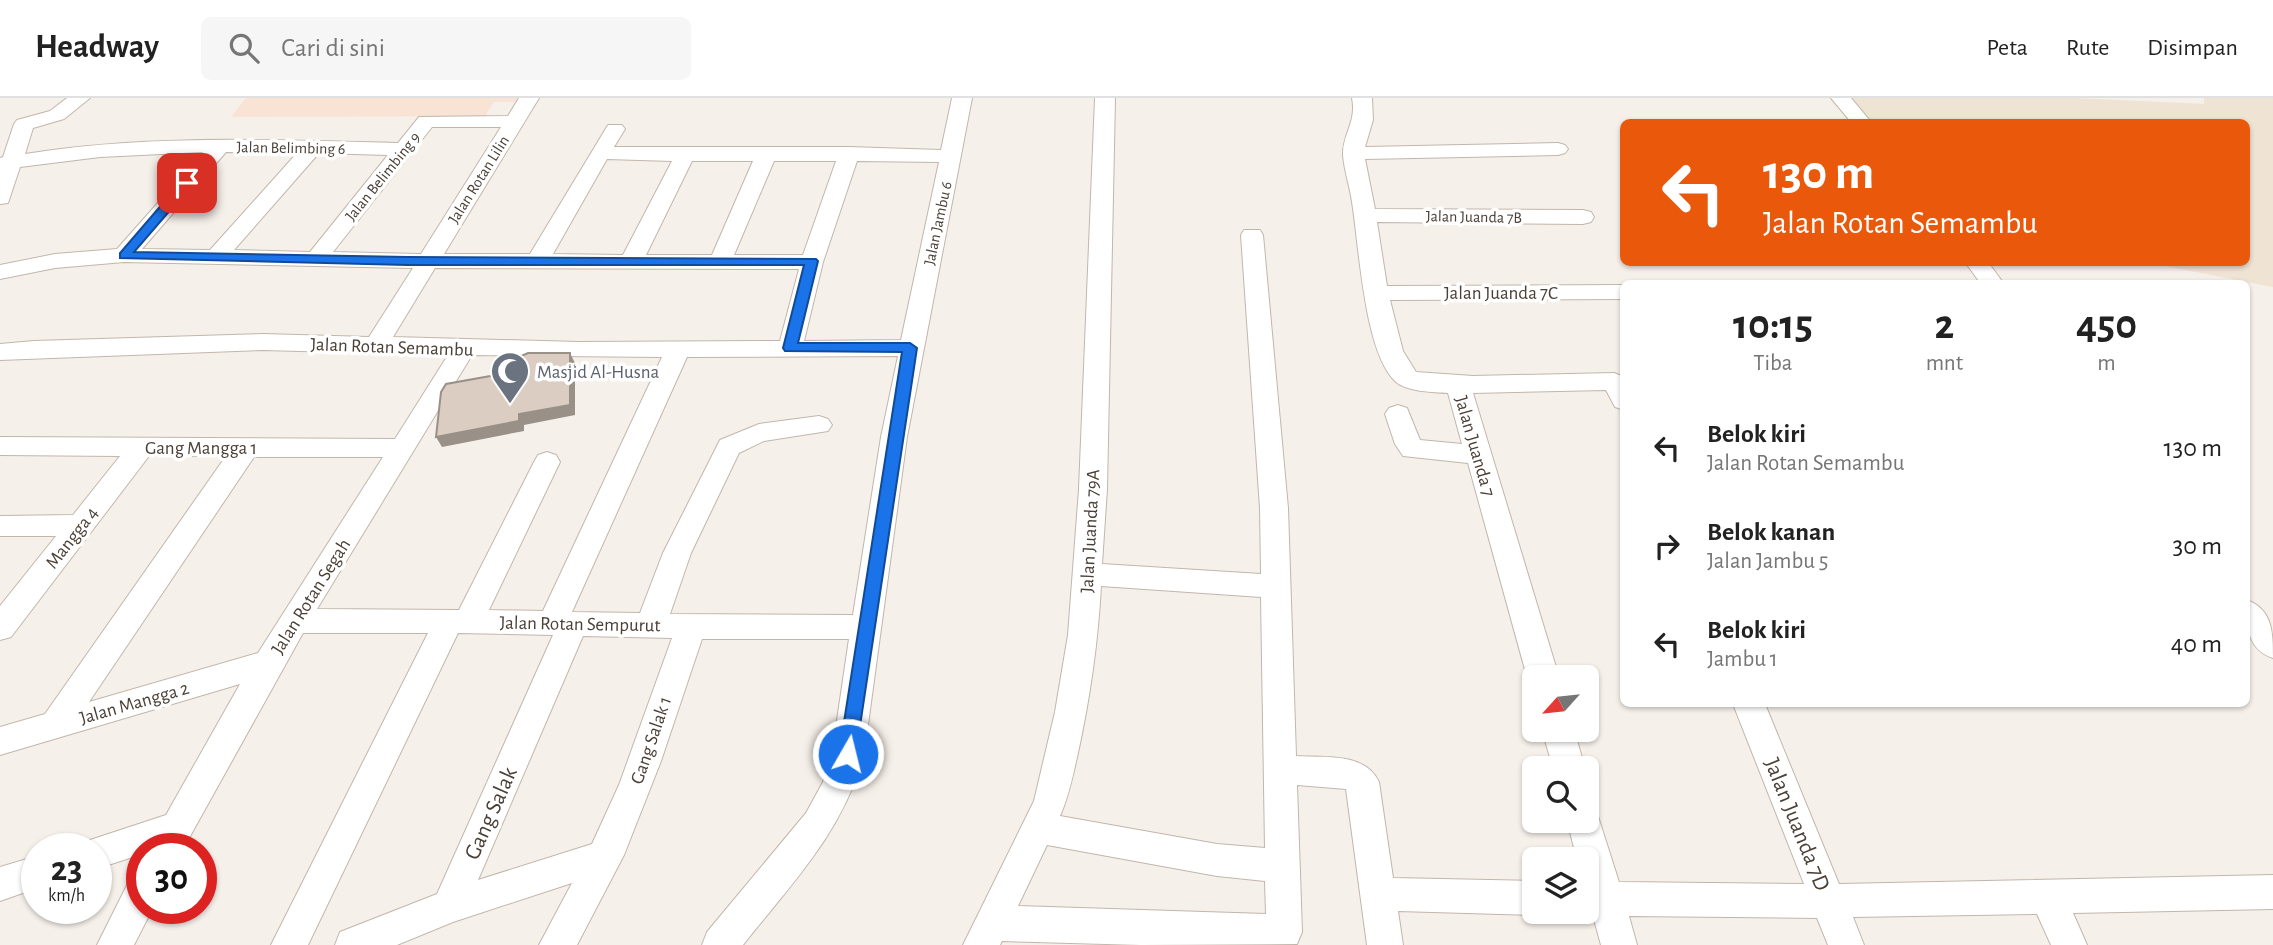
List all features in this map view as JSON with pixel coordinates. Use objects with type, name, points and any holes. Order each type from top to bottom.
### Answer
[{"type":"street","points":[[0,128],[57,115],[80,98]]},
{"type":"street","name":"Jalan Rotan Lilin","points":[[376,345],[529,98]]},
{"type":"street","name":"Jalan Jambu 6","points":[[720,945],[818,824],[838,785],[848,754],[910,348],[962,98]]},
{"type":"street","name":"Jalan Juanda 79A","points":[[986,934],[1038,828],[1056,783],[1083,635],[1105,98]]},
{"type":"street","points":[[1362,98],[1366,116],[1356,137],[1353,153],[1558,149]]},
{"type":"street","points":[[1841,98],[1858,119]]},
{"type":"street","name":"Jalan Belimbing 9","points":[[316,259],[428,120],[503,121]]},
{"type":"street","points":[[0,198],[5,163],[24,124]]},
{"type":"street","points":[[538,260],[615,129]]},
{"type":"street","points":[[124,255],[219,147]]},
{"type":"street","name":"Jalan Belimbing 6","points":[[5,163],[133,150],[219,147],[404,149]]},
{"type":"street","points":[[215,258],[313,147]]},
{"type":"street","points":[[599,153],[849,153],[950,156]]},
{"type":"street","points":[[720,262],[767,153]]},
{"type":"street","points":[[790,348],[812,261],[849,153]]},
{"type":"street","name":"Jalan Juanda 7","points":[[1353,153],[1366,215],[1366,233],[1377,293],[1393,359],[1401,373],[1413,380],[1458,384],[1540,665]]},
{"type":"street","points":[[631,262],[685,155]]},
{"type":"street","name":"Jalan Juanda 7B","points":[[1366,215],[1583,217]]},
{"type":"street","points":[[986,934],[1284,932],[1274,508],[1252,235]]},
{"type":"street","points":[[0,272],[67,260],[124,255],[428,261],[812,261]]},
{"type":"street","points":[[1979,266],[1990,280]]},
{"type":"street","name":"Jalan Juanda 7C","points":[[1377,293],[1620,292]]},
{"type":"street","name":"Jalan Rotan Semambu","points":[[0,352],[176,344],[376,345],[464,349],[910,348]]},
{"type":"street","name":"Jalan Rotan Segah","points":[[174,833],[293,621],[464,349]]},
{"type":"street","name":"Gang Salak","points":[[451,906],[563,623],[678,350]]},
{"type":"street","points":[[1458,384],[1620,388]]},
{"type":"street","points":[[1398,414],[1412,449],[1479,455]]},
{"type":"street","points":[[651,624],[677,553],[729,447],[760,433],[819,425]]},
{"type":"street","name":"Gang Mangga 1","points":[[0,446],[402,448]]},
{"type":"street","name":"Mangga 4","points":[[0,628],[142,447]]},
{"type":"street","points":[[56,724],[247,447]]},
{"type":"street","points":[[289,945],[459,622],[547,462]]},
{"type":"street","points":[[0,526],[81,525]]},
{"type":"street","points":[[1087,574],[1275,586]]},
{"type":"street","points":[[2250,616],[2273,646]]},
{"type":"street","name":"Jalan Rotan Sempurut","points":[[293,621],[651,624],[757,628],[867,627]]},
{"type":"street","name":"Gang Salak 1","points":[[557,945],[607,855],[645,762],[681,649],[693,625]]},
{"type":"street","name":"Jalan Mangga 2","points":[[0,741],[268,663]]},
{"type":"street","name":"Jalan Juanda 7D","points":[[1750,707],[1846,945]]},
{"type":"street","points":[[1280,769],[1359,778],[1363,785],[1385,945]]},
{"type":"street","points":[[1038,828],[1217,860],[1283,866]]},
{"type":"street","points":[[354,945],[451,906],[607,855]]},
{"type":"street","points":[[0,884],[21,877]]},
{"type":"street","points":[[1599,899],[1829,901],[2273,892]]},
{"type":"street","points":[[1379,894],[1522,898]]},
{"type":"street","points":[[2048,897],[2069,945]]},
{"type":"street","points":[[1599,903],[1619,945]]},
{"type":"street","points":[[115,945],[126,924]]},
{"type":"shaded area","points":[[246,98],[525,98],[523,102],[494,102],[485,116],[231,117]]},
{"type":"shaded area","points":[[1851,98],[2074,98],[2204,104],[2204,98],[2273,98],[2273,287],[2250,283],[2250,280],[2237,280],[2164,266],[2250,266],[2250,119],[1869,119]]},
{"type":"building","name":"Masjid Al-Husna","points":[[528,353],[570,353],[570,405],[519,414],[519,421],[436,437],[441,392],[446,384],[518,371],[519,357]]},
{"type":"place","name":"Masjid Al-Husna","points":[[510,405]]},
{"type":"route","points":[[187,183],[124,255],[407,261],[812,261],[790,348],[910,348],[894,437],[848,754]]}]
